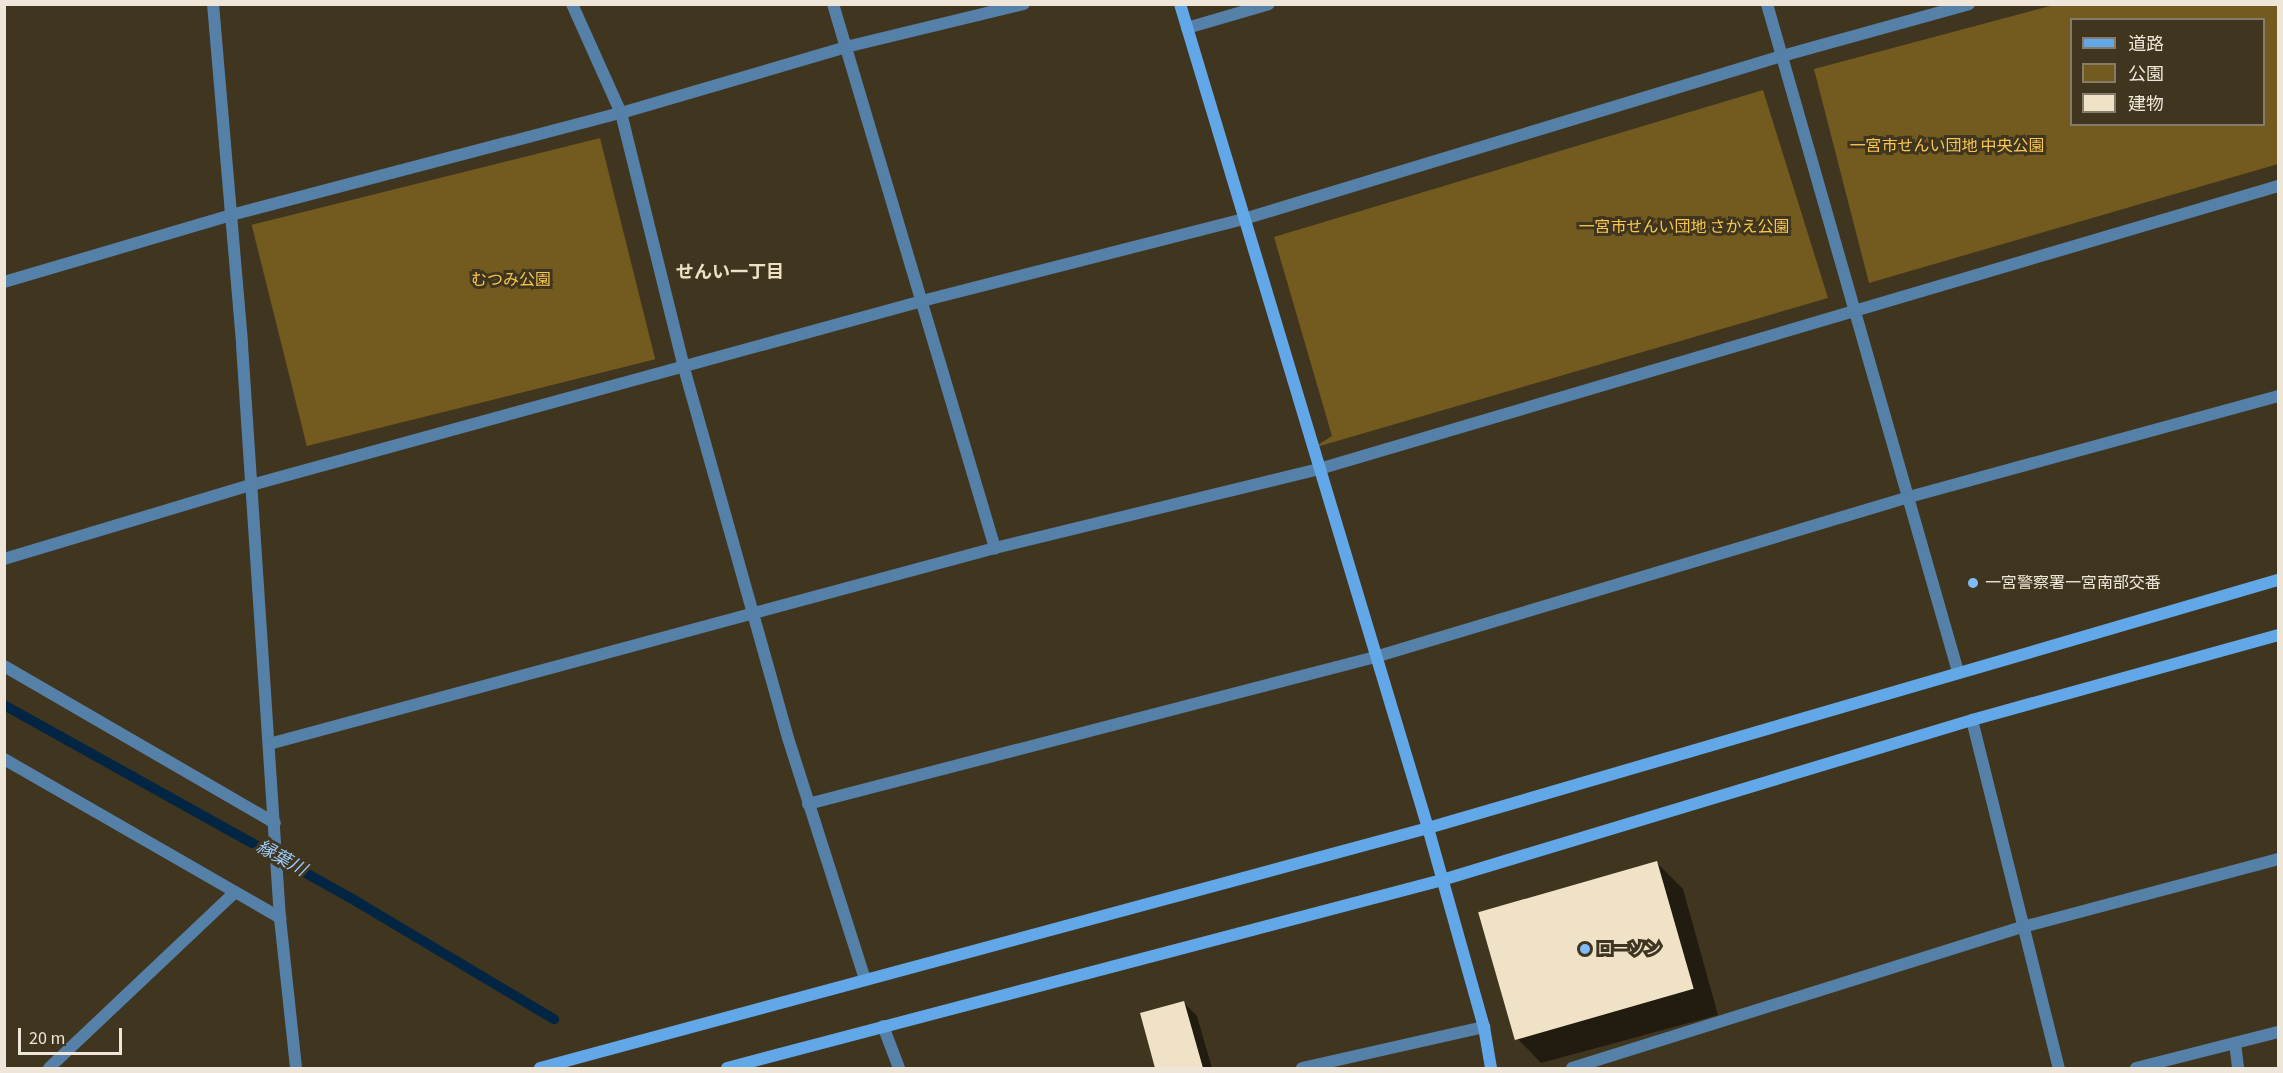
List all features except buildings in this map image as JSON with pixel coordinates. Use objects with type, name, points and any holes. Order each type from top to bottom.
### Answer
[{"type":"street","points":[[213,4],[252,485],[280,918],[296,1068]]},
{"type":"street","points":[[572,4],[621,112],[684,368],[753,614],[808,804],[865,980]]},
{"type":"street","points":[[833,4],[995,548]]},
{"type":"street","points":[[4,282],[231,215],[621,112],[846,48],[1024,4]]},
{"type":"street","points":[[1180,4],[1428,828],[1484,1027],[1491,1068]]},
{"type":"street","points":[[1187,28],[1269,4]]},
{"type":"street","points":[[1767,4],[1959,672]]},
{"type":"street","points":[[4,559],[252,485],[922,301],[1244,219],[1782,56],[1969,4]]},
{"type":"street","points":[[269,744],[995,548],[1319,469],[2278,186]]},
{"type":"street","points":[[808,804],[1376,657],[1909,497],[2278,396]]},
{"type":"street","points":[[540,1068],[1428,828],[2278,580]]},
{"type":"street","points":[[728,1068],[1442,880],[1972,720],[2278,635]]},
{"type":"street","points":[[4,666],[275,828]]},
{"type":"street","points":[[1972,720],[2059,1068]]},
{"type":"street","points":[[4,759],[280,918]]},
{"type":"street","points":[[1572,1068],[2023,927],[2278,859]]},
{"type":"street","points":[[49,1068],[235,892]]},
{"type":"street","points":[[883,1026],[899,1068]]},
{"type":"street","points":[[1302,1068],[1484,1027]]},
{"type":"street","points":[[2136,1068],[2278,1032]]},
{"type":"street","points":[[2235,1043],[2238,1068]]},
{"type":"green space","name":"一宮市せんい団地 中央公園","points":[[2054,5],[2278,5],[2278,164],[1869,283],[1814,69]]},
{"type":"green space","name":"一宮市せんい団地 さかえ公園","points":[[1763,90],[1828,298],[1313,448],[1332,436],[1274,237]]},
{"type":"green space","name":"むつみ公園","points":[[600,138],[655,359],[307,446],[252,225]]},
{"type":"waterway","name":"縁葉川","points":[[4,705],[354,900],[554,1019]]},
{"type":"place","name":"一宮警察署一宮南部交番","points":[[1973,583]]},
{"type":"place","name":"ローソン","points":[[1585,949]]},
{"type":"district","name":"せんい一丁目","points":[[730,273]]}]
